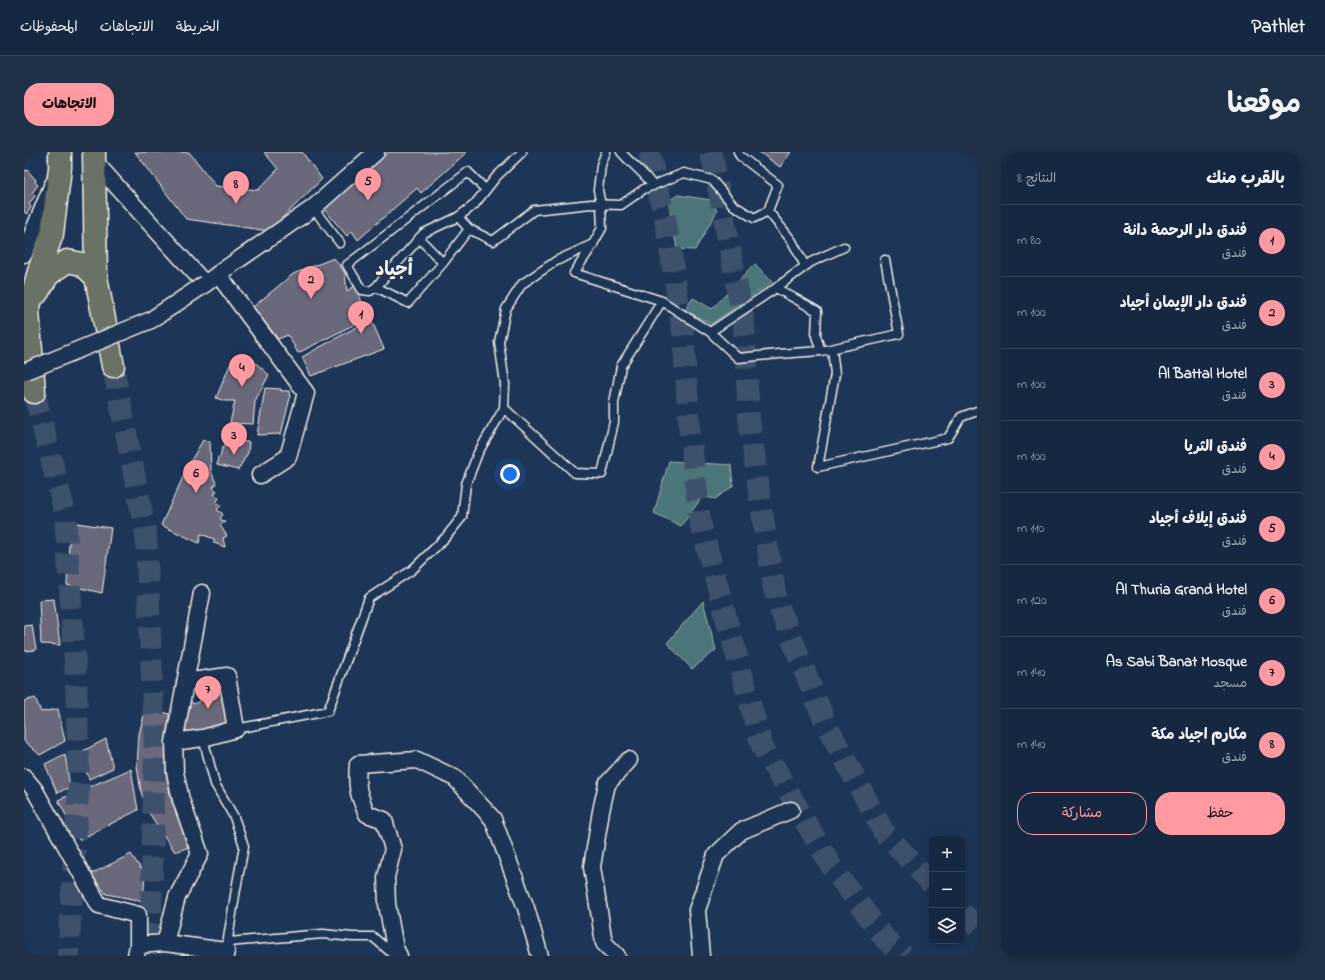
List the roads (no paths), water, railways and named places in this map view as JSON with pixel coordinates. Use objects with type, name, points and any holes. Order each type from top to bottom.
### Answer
[{"type":"main road","points":[[93,156],[96,277],[113,366]]},
{"type":"main road","points":[[34,392],[28,310],[40,268],[52,234],[60,160]]},
{"type":"main road","points":[[28,310],[48,275],[67,261],[82,264],[96,277]]},
{"type":"street","points":[[24,372],[151,320],[313,208],[376,152]]},
{"type":"street","points":[[93,156],[205,284]]},
{"type":"street","points":[[24,254],[60,160]]},
{"type":"street","points":[[218,274],[306,393],[288,457],[260,475]]},
{"type":"street","points":[[165,944],[177,897],[200,854],[180,793],[175,772],[174,742],[202,593]]},
{"type":"street","points":[[174,742],[203,738],[236,729],[227,676],[185,682]]},
{"type":"street","points":[[399,956],[395,948],[387,904],[386,878],[393,849],[384,820],[366,814],[359,797],[356,781],[358,764],[417,760],[455,778],[493,820],[526,908],[540,956]]},
{"type":"street","points":[[617,956],[604,944],[592,867],[607,784],[629,760]]},
{"type":"street","points":[[24,778],[34,789],[99,905],[138,915],[137,951],[165,944],[227,950]]},
{"type":"street","points":[[701,956],[697,910],[716,855],[741,831],[791,810]]},
{"type":"lane","points":[[486,190],[468,172],[348,265],[362,290],[370,292],[376,288],[424,233],[458,217],[474,205],[486,190],[496,177],[522,152]]},
{"type":"lane","points":[[606,152],[601,165],[598,190],[601,205],[602,228],[574,273],[662,302],[710,332],[738,358],[821,351],[899,334],[885,260]]},
{"type":"lane","points":[[621,152],[649,179],[653,186]]},
{"type":"lane","points":[[458,217],[469,229],[493,241],[534,210],[591,204],[621,205],[644,189],[684,173],[712,180],[733,205],[754,218],[768,211],[778,185],[740,156],[738,152]]},
{"type":"lane","points":[[313,208],[340,243]]},
{"type":"lane","points":[[768,211],[792,241],[805,266]]},
{"type":"lane","points":[[376,288],[408,303],[443,263],[469,229]]},
{"type":"lane","points":[[419,238],[443,263]]},
{"type":"lane","points":[[236,729],[328,710],[369,598],[412,570],[446,537],[462,517],[466,484],[478,453],[504,408],[505,384],[499,342],[506,309],[522,284],[556,261],[593,244]]},
{"type":"lane","points":[[710,332],[776,288],[811,262],[844,247]]},
{"type":"lane","points":[[776,288],[817,311],[816,336],[821,351]]},
{"type":"lane","points":[[504,408],[575,473],[602,474],[614,422],[614,403],[621,366],[662,302]]},
{"type":"lane","points":[[832,349],[835,374],[818,467],[948,438],[961,417],[977,411]]},
{"type":"lane","points":[[203,738],[215,784],[236,821],[244,846],[227,950],[323,934],[373,938],[395,956]]},
{"type":"tunnel","points":[[649,152],[666,223],[683,333],[690,433],[700,522],[762,746],[831,866],[885,939],[904,956]]},
{"type":"tunnel","points":[[710,152],[714,165],[744,323],[749,419],[776,599],[825,722],[883,831],[929,881]]},
{"type":"tunnel","points":[[113,366],[146,535],[155,753],[150,956]]},
{"type":"tunnel","points":[[34,392],[65,513],[76,679],[79,780],[68,956]]},
{"type":"tunnel","points":[[965,916],[977,927]]},
{"type":"place","name":"فندق إيلاف أجياد","points":[[368,201]]},
{"type":"place","name":"مكارم اجياد مكة","points":[[236,204]]},
{"type":"place","name":"فندق دار الإيمان أجياد","points":[[311,299]]},
{"type":"place","name":"فندق دار الرحمة دانة","points":[[361,334]]},
{"type":"place","name":"فندق الثريا","points":[[242,387]]},
{"type":"place","name":"Al Battal Hotel","points":[[234,455]]},
{"type":"place","name":"Al Thuria Grand Hotel","points":[[196,493]]},
{"type":"place","name":"As Sabi Banat Mosque","points":[[208,709]]},
{"type":"district","name":"أجياد","points":[[394,268]]}]
